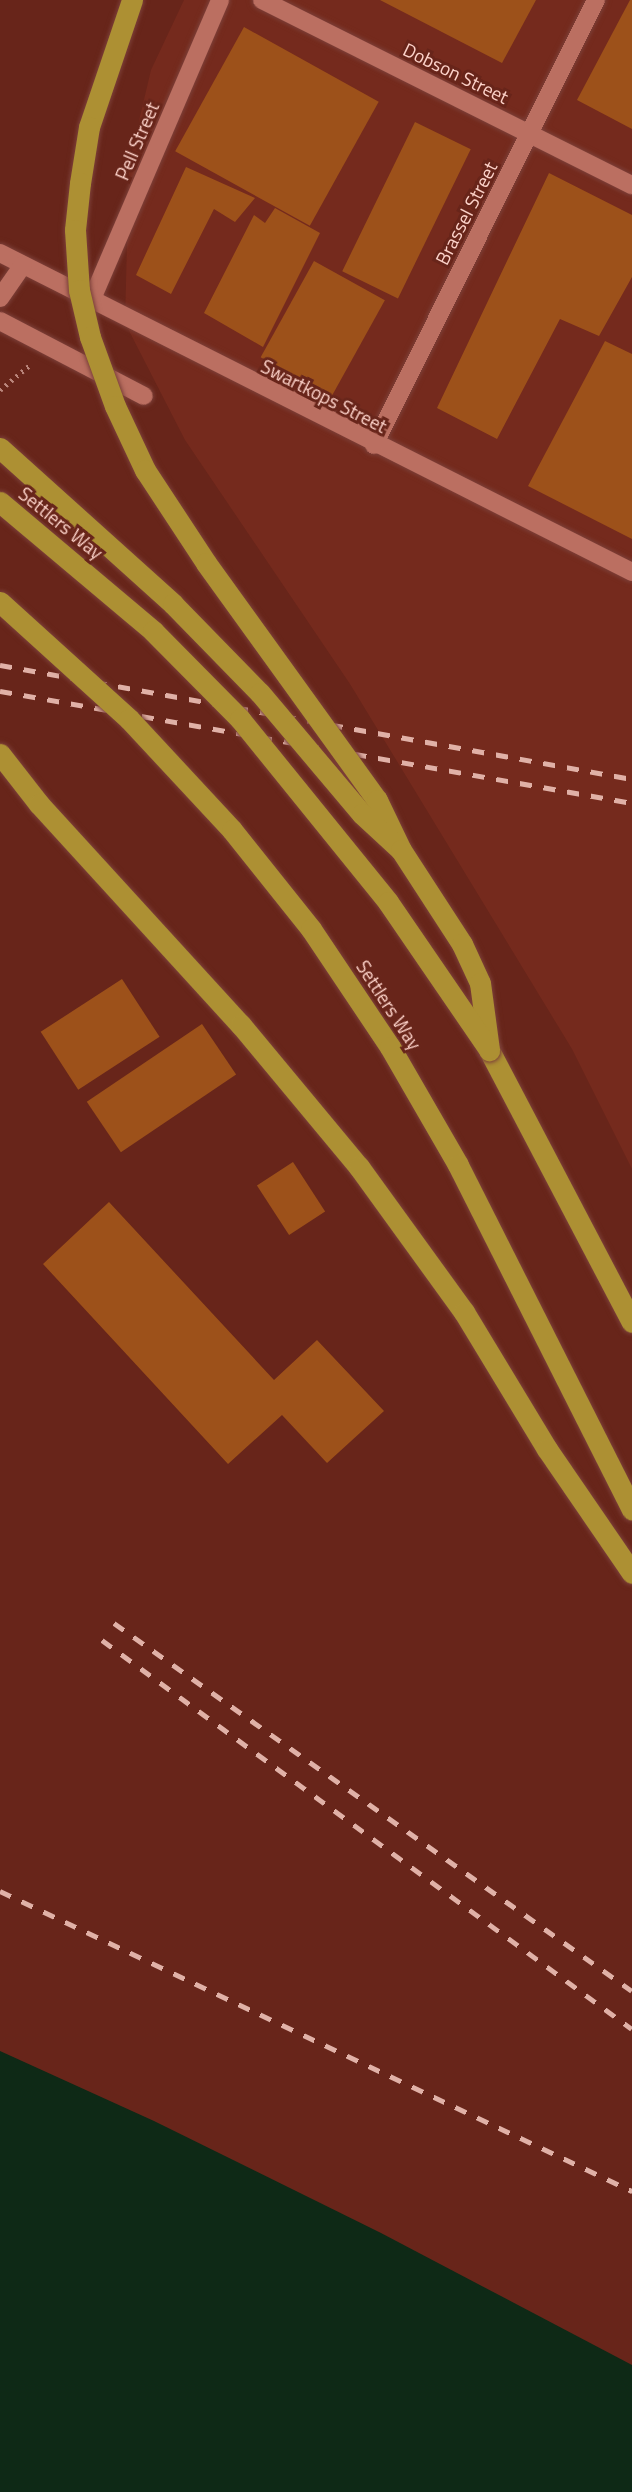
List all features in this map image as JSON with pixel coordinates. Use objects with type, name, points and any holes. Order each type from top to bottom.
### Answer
[{"type":"highway","points":[[132,0],[89,127],[80,183],[75,230],[78,278],[90,337],[115,405],[145,470],[206,563],[377,800],[401,850],[471,964],[486,1009],[489,1050]]},
{"type":"highway","points":[[0,448],[173,604],[260,693],[362,814],[401,850]]},
{"type":"highway","name":"Settlers Way","points":[[0,502],[144,623],[240,719],[388,902],[489,1050],[632,1322]]},
{"type":"highway","name":"Settlers Way","points":[[0,602],[129,719],[232,830],[311,929],[390,1047],[458,1165],[632,1510]]},
{"type":"highway","points":[[0,754],[48,814],[241,1025],[359,1167],[464,1312],[547,1449],[632,1573]]},
{"type":"street","name":"Pell Street","points":[[92,299],[220,0]]},
{"type":"street","name":"Dobson Street","points":[[262,0],[632,185]]},
{"type":"street","name":"Brassel Street","points":[[374,445],[596,0]]},
{"type":"street","name":"Swartkops Street","points":[[0,253],[374,445],[632,572]]},
{"type":"street","points":[[0,298],[23,265]]},
{"type":"street","points":[[0,321],[144,397]]},
{"type":"shaded area","points":[[184,0],[632,0],[632,1169],[572,1049],[350,684],[185,440],[125,323],[129,163],[151,70]]},
{"type":"shaded area","points":[[0,2051],[154,2121],[381,2233],[632,2365],[632,2492],[0,2492]]},
{"type":"building","points":[[380,0],[536,0],[502,63]]},
{"type":"building","points":[[632,0],[632,129],[577,100]]},
{"type":"building","points":[[244,27],[379,102],[310,226],[175,151]]},
{"type":"building","points":[[415,122],[471,149],[398,298],[342,271]]},
{"type":"building","points":[[186,167],[255,198],[235,222],[214,209],[171,294],[136,275]]},
{"type":"building","points":[[549,173],[632,215],[632,277],[599,336],[560,319],[497,439],[437,408]]},
{"type":"building","points":[[275,208],[320,233],[263,347],[204,313],[254,215],[265,223]]},
{"type":"building","points":[[314,261],[385,300],[332,396],[261,357]]},
{"type":"building","points":[[605,341],[632,354],[632,539],[528,486]]},
{"type":"building","points":[[122,979],[160,1037],[78,1090],[41,1032]]},
{"type":"building","points":[[202,1024],[236,1075],[121,1152],[87,1102]]},
{"type":"building","points":[[293,1162],[325,1211],[289,1235],[257,1185]]},
{"type":"building","points":[[109,1202],[274,1380],[317,1340],[384,1411],[327,1463],[282,1415],[228,1464],[43,1264]]},
{"type":"railway","points":[[0,665],[632,779]]},
{"type":"railway","points":[[0,691],[632,803]]},
{"type":"railway","points":[[114,1623],[632,1991]]},
{"type":"railway","points":[[102,1640],[632,2029]]},
{"type":"railway","points":[[0,1891],[632,2191]]}]
